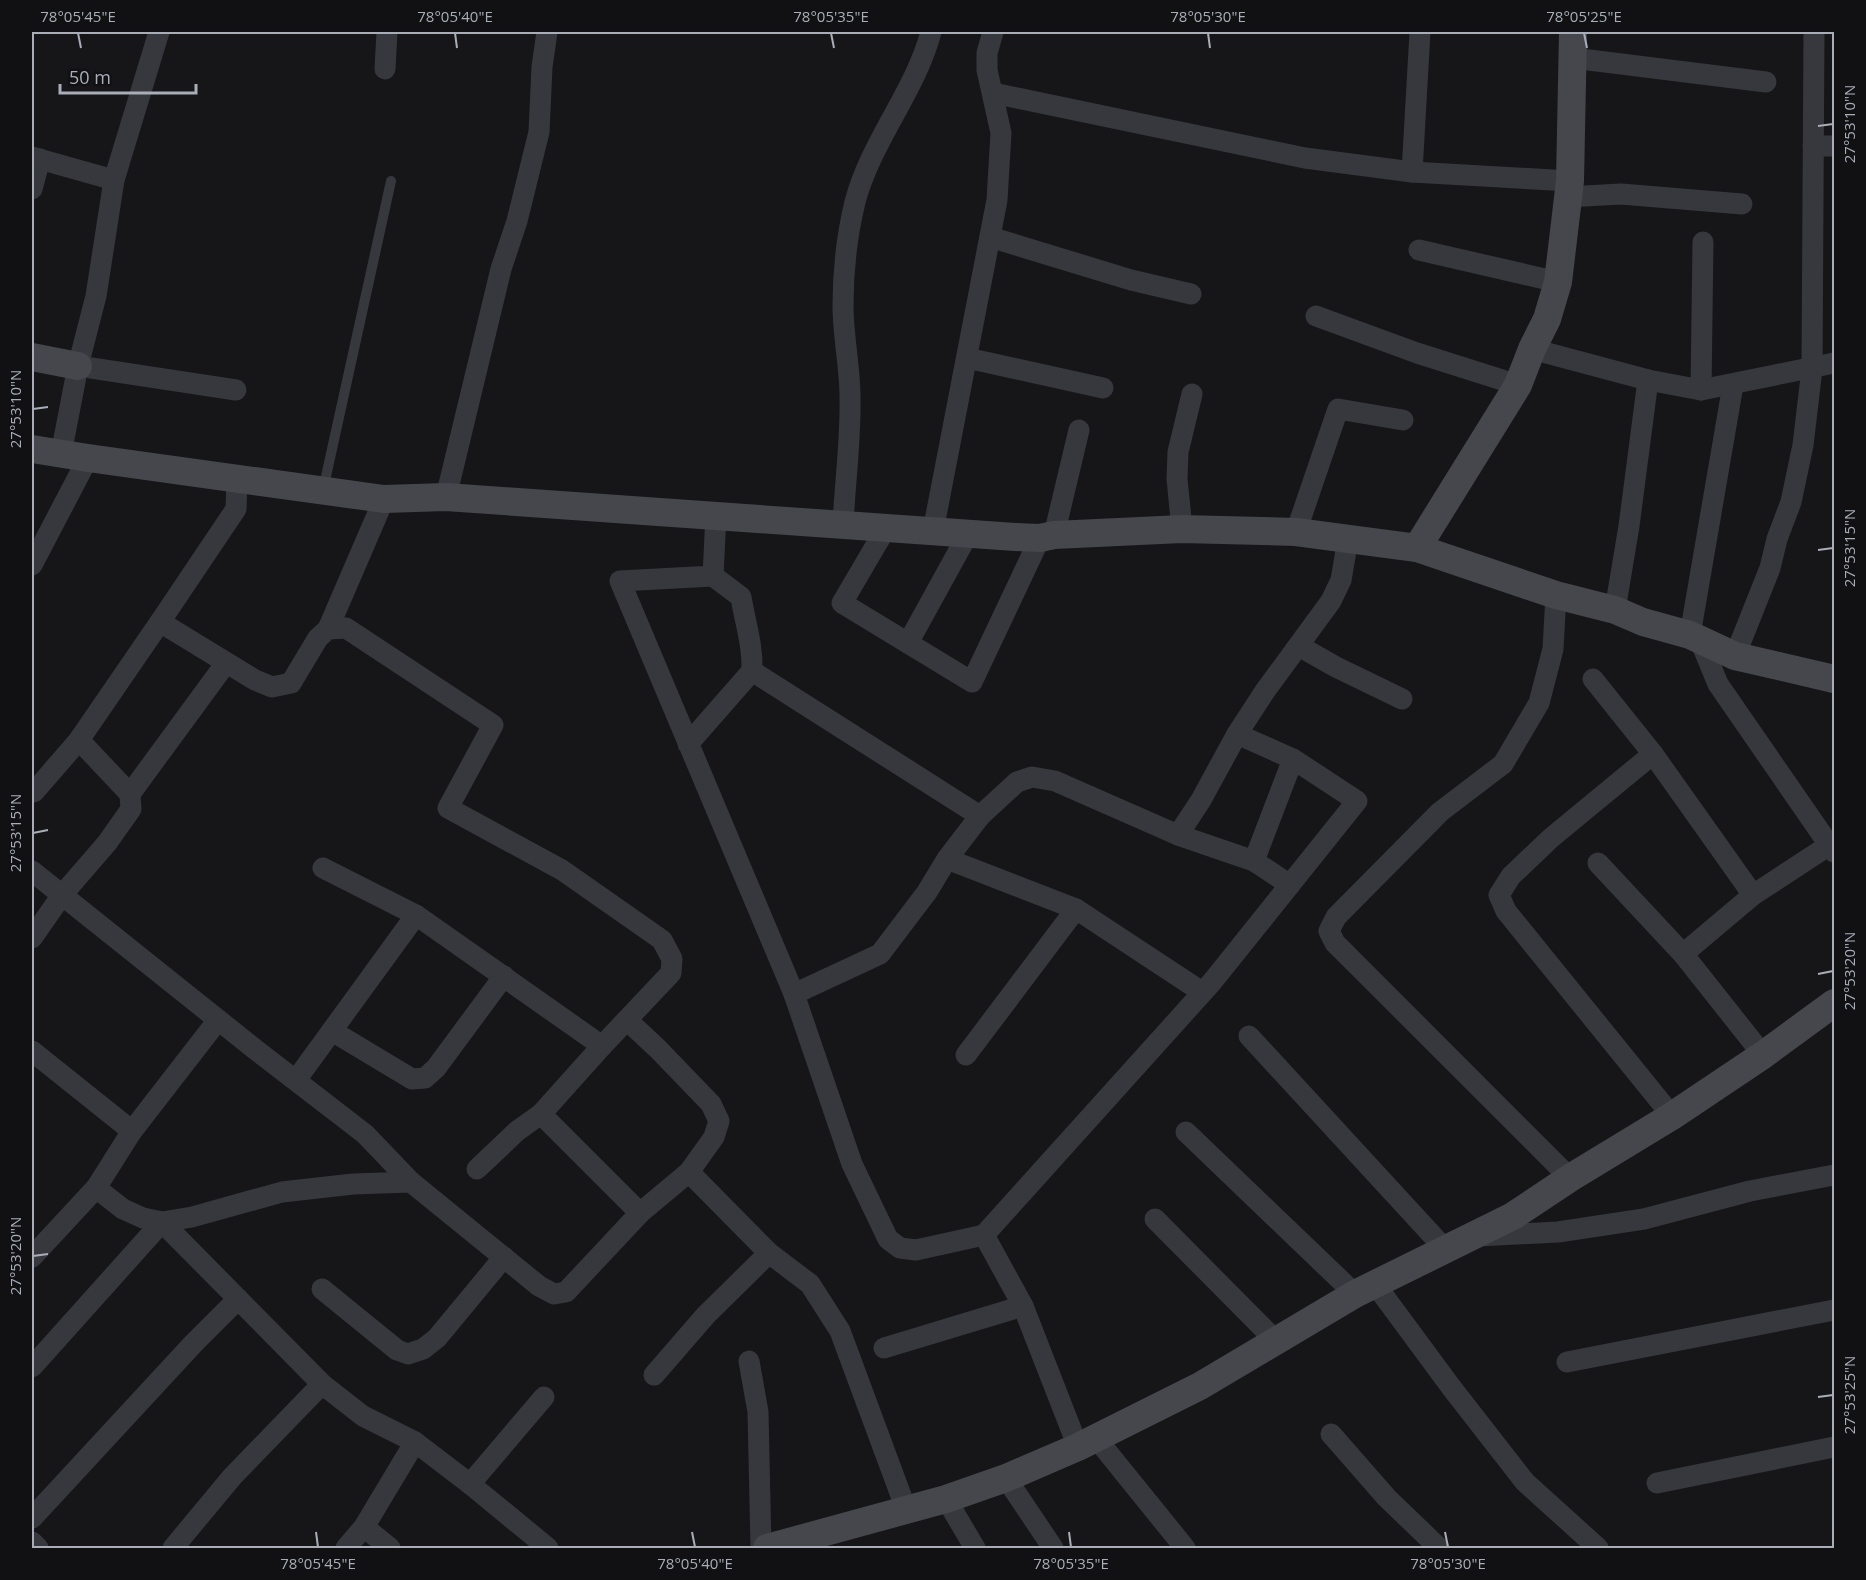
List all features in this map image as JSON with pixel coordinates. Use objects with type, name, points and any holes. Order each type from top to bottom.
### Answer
[{"type":"street","points":[[32,565],[74,456],[78,366],[96,297],[114,180],[159,32]]},
{"type":"street","points":[[385,69],[387,32]]},
{"type":"street","points":[[446,497],[501,269],[517,221],[539,132],[542,68],[547,32]]},
{"type":"street","points":[[843,524],[850,397],[843,306],[846,255],[855,202],[873,153],[908,88],[931,32]]},
{"type":"street","points":[[933,531],[997,200],[1002,133],[987,70],[987,53],[993,32]]},
{"type":"street","points":[[1412,172],[1420,32]]},
{"type":"street","points":[[1735,656],[1770,568],[1777,539],[1791,502],[1803,445],[1812,369],[1824,146],[1814,32]]},
{"type":"street","points":[[1417,548],[1518,385],[1547,319],[1558,282],[1569,189],[1573,45],[1766,82]]},
{"type":"street","points":[[993,93],[1305,158],[1569,189],[1742,204]]},
{"type":"street","points":[[32,189],[36,158],[114,180]]},
{"type":"street","points":[[990,237],[1131,280],[1191,294]]},
{"type":"street","points":[[1701,390],[1703,242]]},
{"type":"street","points":[[1419,250],[1558,282]]},
{"type":"street","points":[[1316,316],[1417,353],[1518,385]]},
{"type":"street","points":[[1532,349],[1648,380],[1701,390],[1834,363]]},
{"type":"street","points":[[32,357],[236,390]]},
{"type":"street","points":[[967,358],[1103,388]]},
{"type":"street","points":[[1615,610],[1629,526],[1648,380]]},
{"type":"street","points":[[1683,954],[1753,895],[1833,846],[1718,684],[1694,636],[1733,385]]},
{"type":"street","points":[[1182,529],[1177,478],[1178,452],[1192,394]]},
{"type":"street","points":[[1296,532],[1338,409],[1403,420]]},
{"type":"street","points":[[886,528],[842,603],[972,682],[1047,537],[1079,430]]},
{"type":"street","points":[[32,448],[74,456],[384,499],[446,497],[968,534],[1047,537],[1182,529],[1296,532],[1417,548],[1556,595],[1615,610],[1643,622],[1694,636],[1735,656],[1834,680]]},
{"type":"street","points":[[34,792],[79,740],[236,509],[237,478]]},
{"type":"street","points":[[160,622],[255,680],[272,687],[291,683],[318,638],[328,629],[384,499]]},
{"type":"street","points":[[713,576],[716,515]]},
{"type":"street","points":[[908,643],[968,534]]},
{"type":"street","points":[[1178,835],[1265,691],[1331,601],[1341,580],[1348,539]]},
{"type":"street","points":[[688,744],[752,671],[752,648],[741,597],[713,576],[620,581],[688,744],[794,994],[852,1164],[888,1239],[900,1248],[916,1250],[984,1235],[1202,992],[1358,801],[1293,759],[1237,734]]},
{"type":"street","points":[[1556,595],[1553,649],[1539,703],[1503,764],[1440,812],[1336,916],[1329,931],[1335,943],[1570,1178]]},
{"type":"street","points":[[328,629],[346,628],[493,725],[448,808],[562,870],[662,940],[672,959],[671,973],[541,1114],[517,1131],[477,1169]]},
{"type":"street","points":[[1299,646],[1402,699]]},
{"type":"street","points":[[130,794],[226,663]]},
{"type":"street","points":[[752,671],[980,816]]},
{"type":"street","points":[[1593,679],[1653,754],[1753,895]]},
{"type":"street","points":[[32,938],[62,895],[107,843],[131,809],[130,794],[79,740]]},
{"type":"street","points":[[1653,754],[1551,838],[1511,876],[1499,895],[1506,911],[1672,1116]]},
{"type":"street","points":[[1254,861],[1293,759]]},
{"type":"street","points":[[794,994],[880,954],[980,816],[1017,782],[1032,777],[1055,780],[1178,835],[1254,861],[1290,885]]},
{"type":"street","points":[[947,859],[1076,909],[1202,992]]},
{"type":"street","points":[[1598,863],[1683,954],[1763,1055]]},
{"type":"street","points":[[324,868],[416,915],[602,1046]]},
{"type":"street","points":[[32,871],[365,1134],[411,1182],[539,1286],[554,1294],[566,1292],[640,1213],[689,1172],[714,1137],[719,1121],[711,1104],[627,1020]]},
{"type":"street","points":[[966,1055],[1076,909]]},
{"type":"street","points":[[296,1080],[416,915]]},
{"type":"street","points":[[332,1030],[412,1079],[425,1078],[436,1068],[504,976]]},
{"type":"street","points":[[767,1548],[946,1499],[1006,1478],[1087,1443],[1200,1386],[1365,1289],[1513,1216],[1570,1178],[1672,1116],[1763,1055],[1834,1003]]},
{"type":"street","points":[[32,1257],[96,1188],[132,1131],[218,1020]]},
{"type":"street","points":[[1249,1036],[1457,1243]]},
{"type":"street","points":[[32,1051],[132,1131]]},
{"type":"street","points":[[541,1114],[640,1213]]},
{"type":"street","points":[[1186,1132],[1365,1289],[1451,1388],[1525,1482],[1598,1548]]},
{"type":"street","points":[[689,1172],[769,1253],[810,1284],[840,1331],[906,1509]]},
{"type":"street","points":[[1457,1243],[1558,1232],[1644,1219],[1750,1191],[1834,1175]]},
{"type":"street","points":[[96,1188],[123,1209],[143,1218],[162,1222],[192,1217],[282,1192],[353,1184],[411,1182]]},
{"type":"street","points":[[1155,1219],[1275,1340]]},
{"type":"street","points":[[162,1222],[322,1384],[363,1416],[415,1442],[548,1548]]},
{"type":"street","points":[[32,1367],[162,1222]]},
{"type":"street","points":[[984,1235],[1023,1306],[1087,1443],[1185,1548]]},
{"type":"street","points":[[654,1375],[706,1315],[769,1253]]},
{"type":"street","points":[[322,1289],[397,1350],[408,1354],[423,1348],[437,1338],[504,1257]]},
{"type":"street","points":[[32,1518],[193,1344],[238,1299]]},
{"type":"street","points":[[884,1347],[1023,1306]]},
{"type":"street","points":[[1567,1362],[1834,1310]]},
{"type":"street","points":[[749,1361],[758,1412],[761,1548]]},
{"type":"street","points":[[173,1548],[232,1477],[322,1384]]},
{"type":"street","points":[[470,1484],[544,1397]]},
{"type":"street","points":[[1331,1434],[1387,1498],[1439,1548]]},
{"type":"street","points":[[346,1548],[364,1527],[415,1442]]},
{"type":"street","points":[[1657,1484],[1834,1447]]},
{"type":"street","points":[[1006,1478],[1053,1548]]},
{"type":"street","points":[[946,1499],[975,1548]]},
{"type":"street","points":[[364,1527],[390,1548]]},
{"type":"street","points":[[32,1542],[38,1548]]},
{"type":"lane","points":[[323,490],[391,181]]}]
